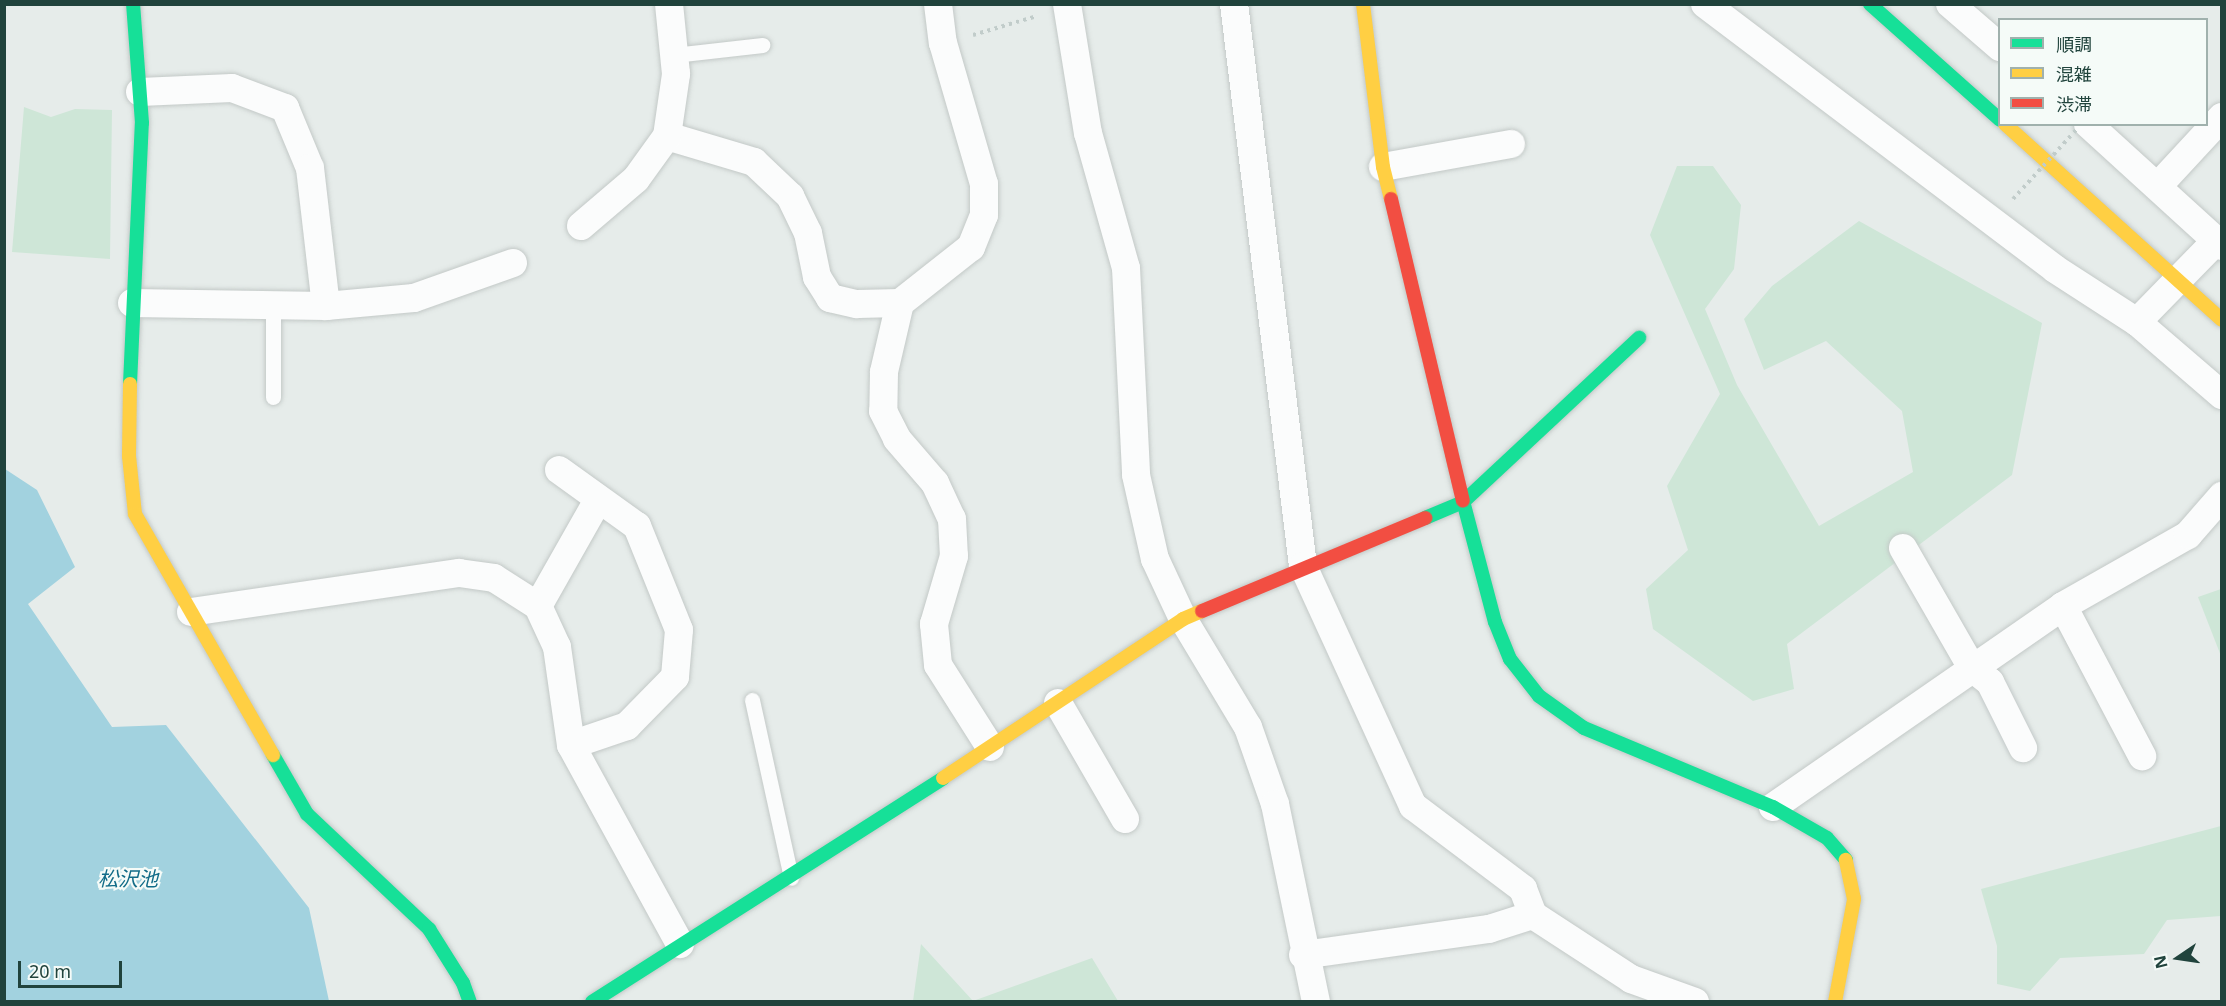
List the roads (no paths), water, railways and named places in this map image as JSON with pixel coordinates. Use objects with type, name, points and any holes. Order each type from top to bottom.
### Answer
[{"type":"street","points":[[133,4],[142,123],[132,303],[129,456],[135,514],[307,814],[429,929],[464,983],[470,1002]]},
{"type":"street","points":[[582,226],[636,179],[667,136],[676,74],[669,4]]},
{"type":"street","points":[[667,136],[754,162],[790,196],[808,233],[817,277],[831,298],[857,304],[900,303],[971,247],[984,215],[984,184],[943,43],[938,4]]},
{"type":"street","points":[[1066,4],[1088,133],[1126,268],[1136,475],[1155,559],[1183,619],[1248,727],[1275,804],[1303,955],[1316,1002]]},
{"type":"street","points":[[1234,4],[1303,566],[1413,806],[1523,889],[1533,915],[1626,990],[1695,1002]]},
{"type":"street","points":[[1363,4],[1383,167],[1463,502],[1495,622],[1510,659],[1539,696],[1584,728],[1773,807],[1827,838],[1848,863],[1854,899],[1835,1002]]},
{"type":"street","points":[[1706,4],[2055,269],[2137,322],[2222,395]]},
{"type":"street","points":[[1870,4],[1998,118]]},
{"type":"street","points":[[1950,4],[1998,45]]},
{"type":"street","points":[[140,92],[232,88],[285,108],[310,168],[326,306]]},
{"type":"street","points":[[2158,186],[2222,117]]},
{"type":"street","points":[[2007,126],[2222,320]]},
{"type":"street","points":[[2082,127],[2158,186],[2219,244],[2177,280],[2137,322]]},
{"type":"street","points":[[1383,167],[1510,144]]},
{"type":"street","points":[[132,303],[326,306],[414,298],[513,263]]},
{"type":"street","points":[[900,303],[884,372],[883,411],[897,439],[935,483],[952,519],[954,556],[934,624],[938,664],[990,747]]},
{"type":"street","points":[[592,1002],[680,944],[791,878],[1058,704],[1183,619],[1303,566],[1463,502],[1639,338]]},
{"type":"street","points":[[559,470],[637,526],[679,630],[675,677],[627,726],[571,745]]},
{"type":"street","points":[[1773,807],[2063,606],[2188,535],[2222,496]]},
{"type":"street","points":[[538,606],[598,500]]},
{"type":"street","points":[[1903,548],[1972,668],[1990,682],[2023,748]]},
{"type":"street","points":[[191,612],[459,573],[494,578],[538,606],[557,647],[571,745],[680,944]]},
{"type":"street","points":[[2063,606],[2142,756]]},
{"type":"street","points":[[1058,704],[1125,819]]},
{"type":"street","points":[[1303,955],[1489,929],[1533,915]]},
{"type":"lane","points":[[674,55],[762,45]]},
{"type":"lane","points":[[273,306],[273,396]]},
{"type":"lane","points":[[752,700],[791,878]]},
{"type":"water","name":"松沢池","points":[[5,469],[37,490],[75,567],[28,604],[112,727],[166,725],[309,908],[329,1001],[5,1001]]}]
